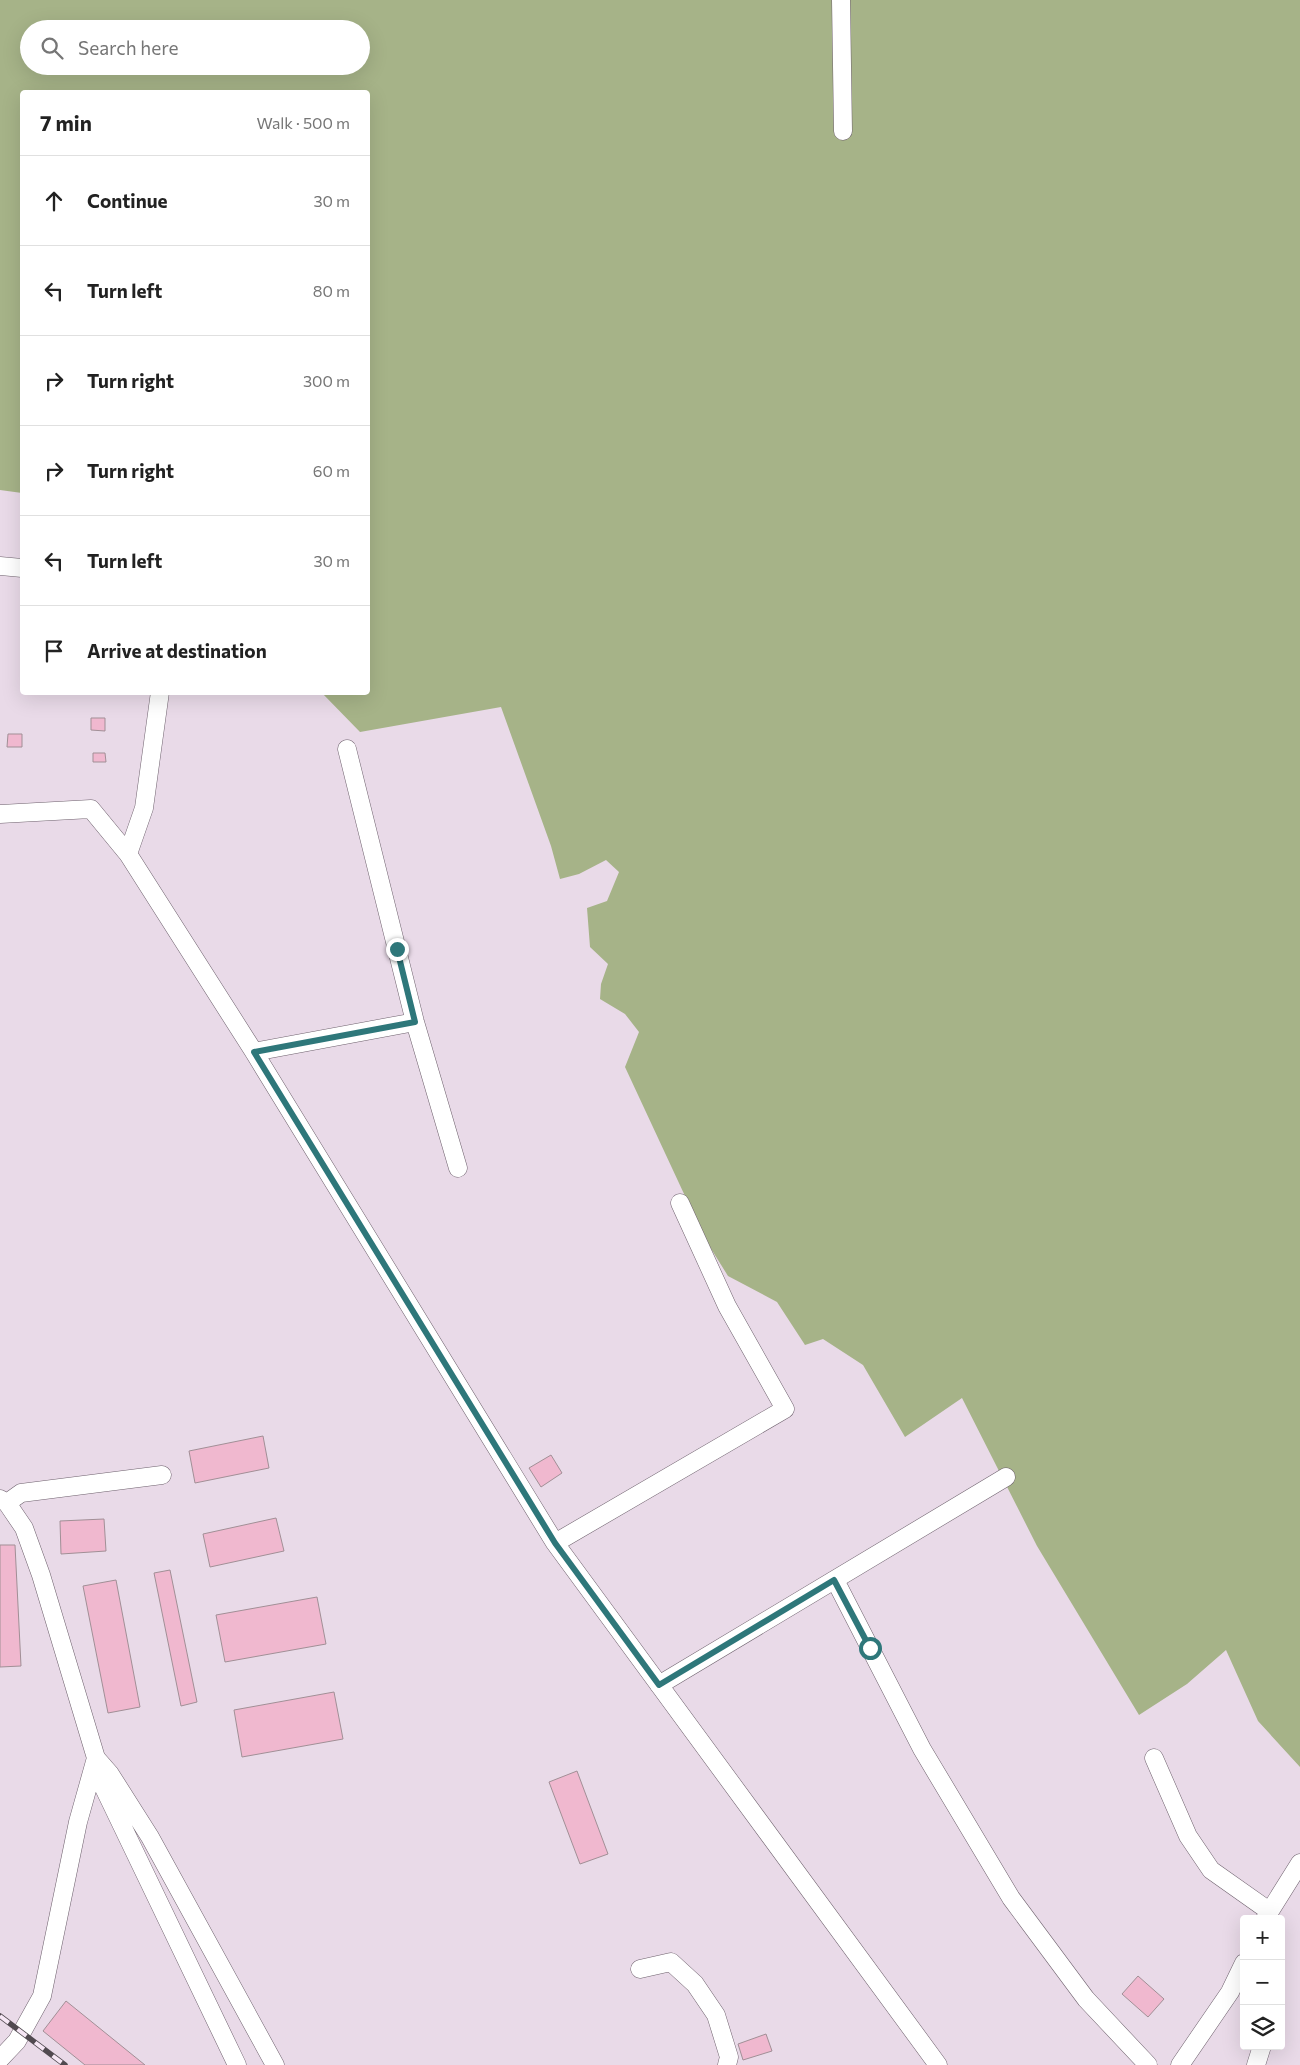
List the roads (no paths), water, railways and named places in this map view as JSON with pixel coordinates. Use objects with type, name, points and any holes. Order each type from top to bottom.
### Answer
[{"type":"street","points":[[841,0],[842,131]]},
{"type":"street","points":[[0,566],[20,568]]},
{"type":"street","points":[[128,854],[144,808],[160,695]]},
{"type":"street","points":[[347,749],[415,1022],[458,1168]]},
{"type":"street","points":[[0,814],[91,809],[128,854],[254,1052],[555,1543],[938,2065]]},
{"type":"street","points":[[254,1052],[415,1022]]},
{"type":"street","points":[[555,1543],[785,1409],[727,1306],[680,1203]]},
{"type":"street","points":[[162,1475],[21,1493],[4,1501],[24,1528],[41,1575],[104,1788],[237,2065]]},
{"type":"street","points":[[659,1685],[1006,1477]]},
{"type":"street","points":[[834,1580],[922,1749],[1011,1898],[1086,1999],[1148,2065]]},
{"type":"street","points":[[0,2059],[16,2041],[42,1996],[78,1822],[96,1758]]},
{"type":"street","points":[[96,1758],[110,1774],[150,1837],[275,2065]]},
{"type":"street","points":[[1154,1758],[1188,1836],[1210,1870],[1267,1915],[1300,1863]]},
{"type":"street","points":[[640,1969],[671,1962],[695,1984],[716,2015],[729,2057],[727,2065]]},
{"type":"street","points":[[1180,2065],[1230,1992],[1240,1971]]},
{"type":"street","points":[[1256,2065],[1261,2050]]},
{"type":"railway","points":[[0,2016],[65,2065]]}]
